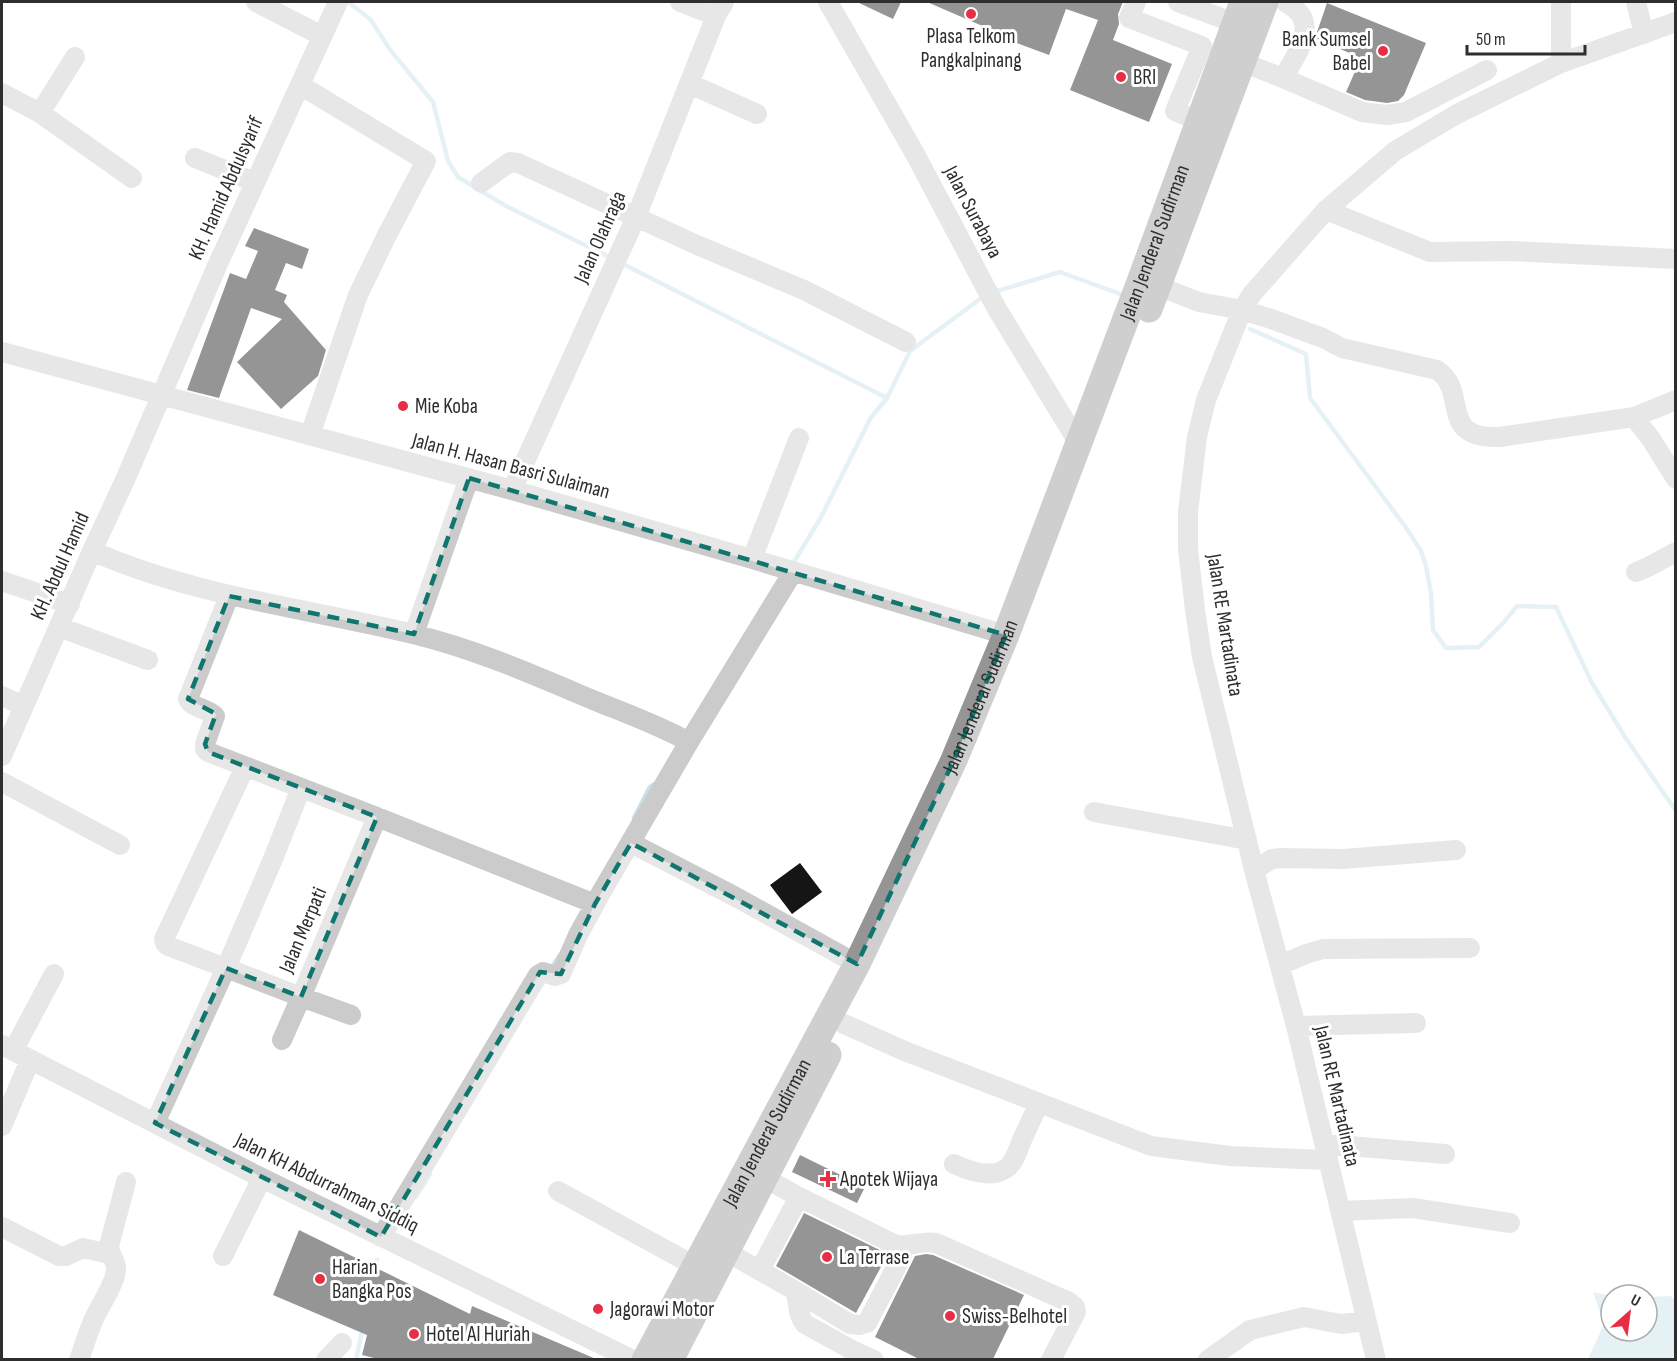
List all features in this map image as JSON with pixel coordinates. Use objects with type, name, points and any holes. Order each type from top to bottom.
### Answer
[{"type":"highway","name":"Jalan Jenderal Sudirman","points":[[645,1359],[695,1266],[756,1173],[844,1024],[926,861],[979,745],[1150,283],[1199,121],[1244,18],[1265,2]]},
{"type":"highway","name":"Jalan Jenderal Sudirman","points":[[670,1359],[727,1252],[756,1173],[954,760],[1006,635],[1078,442],[1150,283],[1242,62],[1244,18]]},
{"type":"street","points":[[256,2],[322,36]]},
{"type":"street","points":[[680,2],[720,9]]},
{"type":"street","name":"Jalan Surabaya","points":[[828,2],[914,152],[997,309],[1078,442]]},
{"type":"street","points":[[1136,2],[1129,18],[1202,46],[1175,111],[1199,121]]},
{"type":"street","points":[[1178,2],[1244,18]]},
{"type":"street","points":[[1283,78],[1295,60],[1305,22],[1303,15],[1296,7],[1285,2]]},
{"type":"street","points":[[1561,2],[1561,63]]},
{"type":"street","points":[[1636,2],[1644,34]]},
{"type":"street","name":"KH. Hamid Abdulsyarif","points":[[160,395],[336,5]]},
{"type":"street","name":"Jalan Olahraga","points":[[513,490],[636,217],[720,9]]},
{"type":"street","name":"Jalan RE Martadinata","points":[[1376,1359],[1296,1026],[1254,870],[1202,657],[1188,549],[1188,512],[1197,437],[1206,400],[1242,310],[1252,294],[1326,210],[1395,151],[1457,114],[1561,63],[1676,22]]},
{"type":"street","points":[[40,113],[75,57]]},
{"type":"street","points":[[1242,62],[1362,112],[1387,115],[1406,112],[1487,70]]},
{"type":"street","points":[[690,84],[758,114]]},
{"type":"street","points":[[300,85],[426,160],[358,295],[310,435]]},
{"type":"street","points":[[2,93],[40,113],[132,178]]},
{"type":"street","points":[[1413,108],[1429,131]]},
{"type":"street","points":[[195,158],[255,182]]},
{"type":"street","points":[[481,183],[510,162],[514,162],[697,245],[813,294],[906,342]]},
{"type":"street","points":[[1326,210],[1430,252],[1511,251],[1676,259]]},
{"type":"street","points":[[1150,283],[1199,302],[1242,310],[1342,348],[1437,369],[1448,382],[1459,422],[1464,428],[1484,437],[1634,417],[1676,400]]},
{"type":"street","name":"Jalan H. Hasan Basri Sulaiman","points":[[2,352],[513,490],[1006,635]]},
{"type":"street","name":"KH. Abdul Hamid","points":[[2,756],[125,480],[160,395]]},
{"type":"street","points":[[1634,417],[1676,479]]},
{"type":"street","points":[[752,559],[799,438]]},
{"type":"street","points":[[414,634],[469,478]]},
{"type":"street","points":[[92,551],[158,576],[229,596],[351,620],[445,643],[517,668],[685,739]]},
{"type":"street","points":[[1636,572],[1676,552]]},
{"type":"street","points":[[381,1237],[535,980],[549,974],[560,975],[564,970],[589,901],[631,843],[685,739],[788,570]]},
{"type":"street","points":[[2,581],[70,604]]},
{"type":"street","points":[[229,596],[188,699],[191,704],[215,716],[205,744],[206,750],[589,901]]},
{"type":"street","points":[[59,627],[148,660]]},
{"type":"street","points":[[2,696],[24,706]]},
{"type":"street","name":"Jalan Merpati","points":[[245,767],[164,939],[168,946],[300,997],[377,817]]},
{"type":"street","points":[[2,782],[120,845]]},
{"type":"street","points":[[155,1123],[226,968],[301,788]]},
{"type":"street","points":[[1094,812],[1248,840]]},
{"type":"street","points":[[631,843],[734,896],[856,964]]},
{"type":"street","points":[[1254,870],[1272,859],[1343,859],[1456,850]]},
{"type":"street","points":[[1280,965],[1315,950],[1323,949],[1470,948]]},
{"type":"street","points":[[7,1048],[54,974]]},
{"type":"street","points":[[282,1040],[300,997],[351,1015]]},
{"type":"street","points":[[1296,1026],[1416,1023]]},
{"type":"street","points":[[844,1024],[907,1052],[1160,1148],[1230,1156],[1326,1152],[1445,1154]]},
{"type":"street","name":"Jalan KH Abdurrahman Siddiq","points":[[7,1048],[262,1178],[633,1359]]},
{"type":"street","points":[[2,1126],[30,1060]]},
{"type":"street","points":[[954,1164],[970,1171],[986,1173],[999,1172],[1006,1168],[1013,1160],[1039,1103]]},
{"type":"street","points":[[756,1173],[888,1241],[904,1246],[927,1241],[1069,1302],[1075,1307],[1076,1312],[1051,1359]]},
{"type":"street","points":[[223,1256],[262,1178]]},
{"type":"street","points":[[79,1359],[117,1269],[109,1246],[126,1182]]},
{"type":"street","points":[[558,1191],[695,1266]]},
{"type":"street","points":[[760,1270],[799,1197]]},
{"type":"street","points":[[1340,1211],[1413,1208],[1510,1223]]},
{"type":"street","points":[[2,1227],[59,1256],[66,1256],[83,1248],[110,1254]]},
{"type":"street","points":[[727,1252],[850,1324],[860,1325],[867,1323],[901,1258],[904,1246]]},
{"type":"street","points":[[794,1290],[800,1318],[805,1324],[852,1350],[874,1359]]},
{"type":"street","points":[[1208,1359],[1250,1330],[1304,1317],[1341,1324],[1366,1321]]},
{"type":"street","points":[[326,1359],[342,1344]]},
{"type":"highlighted area","points":[[469,478],[1006,635],[954,760],[857,964],[631,843],[595,904],[561,974],[540,972],[381,1237],[155,1123],[226,968],[301,997],[377,817],[208,752],[205,744],[216,714],[188,699],[229,596],[414,634]]},
{"type":"water","points":[[1593,1292],[1599,1293],[1599,1309]]},
{"type":"water","points":[[1659,1296],[1670,1296],[1675,1299],[1675,1359],[1588,1359],[1599,1335],[1599,1343],[1659,1343]]},
{"type":"building","points":[[857,2],[901,2],[893,19]]},
{"type":"building","points":[[927,2],[1123,2],[1113,40],[1172,64],[1149,122],[1070,90],[1098,20],[1066,9],[1049,55],[993,34],[994,31]]},
{"type":"building","name":"Bank Sumsel Babel","points":[[1327,3],[1426,43],[1404,95],[1398,101],[1387,103],[1365,100],[1346,92],[1361,58],[1315,38]]},
{"type":"building","points":[[254,228],[309,249],[302,269],[286,263],[275,290],[287,295],[284,302],[326,350],[318,376],[281,409],[237,362],[282,319],[251,308],[219,398],[187,390],[230,273],[246,279],[258,251],[245,246]]},
{"type":"building","points":[[800,863],[822,892],[792,914],[770,885]]},
{"type":"building","name":"Apotek Wijaya","points":[[800,1155],[865,1187],[857,1203],[792,1172]]},
{"type":"building","name":"La Terrase","points":[[804,1213],[888,1254],[856,1313],[776,1266]]},
{"type":"building","points":[[299,1230],[470,1314],[472,1306],[596,1359],[378,1359],[362,1355],[367,1335],[273,1295]]},
{"type":"building","name":"Swiss-Belhotel","points":[[926,1254],[1024,1295],[993,1359],[919,1359],[875,1337],[915,1256]]},
{"type":"waterway","points":[[348,2],[370,19],[391,51],[433,102],[448,161],[458,177],[506,206],[611,258]]},
{"type":"waterway","points":[[621,263],[887,398]]},
{"type":"waterway","points":[[994,292],[1060,272],[1123,295]]},
{"type":"waterway","points":[[792,565],[820,519],[870,419],[887,398],[910,351],[984,296]]},
{"type":"waterway","points":[[1250,329],[1306,354],[1310,398],[1421,551],[1431,594],[1433,630],[1446,648],[1479,647],[1517,606],[1556,607],[1592,683],[1625,737],[1676,811]]},
{"type":"waterway","points":[[634,818],[650,787],[656,783]]},
{"type":"waterway","points":[[550,970],[560,955]]},
{"type":"waterway","points":[[416,1197],[430,1174]]},
{"type":"waterway","points":[[374,1272],[377,1260]]},
{"type":"waterway","points":[[356,1360],[363,1327]]},
{"type":"place","name":"Plasa Telkom Pangkalpinang","points":[[971,14]]},
{"type":"place","name":"Bank Sumsel Babel","points":[[1383,51]]},
{"type":"place","name":"BRI","points":[[1121,77]]},
{"type":"place","name":"Mie Koba","points":[[403,406]]},
{"type":"place","name":"Apotek Wijaya","points":[[828,1179]]},
{"type":"place","name":"La Terrase","points":[[827,1257]]},
{"type":"place","name":"Harian Bangka Pos","points":[[320,1279]]},
{"type":"place","name":"Jagorawi Motor","points":[[598,1309]]},
{"type":"place","name":"Swiss-Belhotel","points":[[950,1316]]},
{"type":"place","name":"Hotel Al Huriah","points":[[414,1334]]}]
